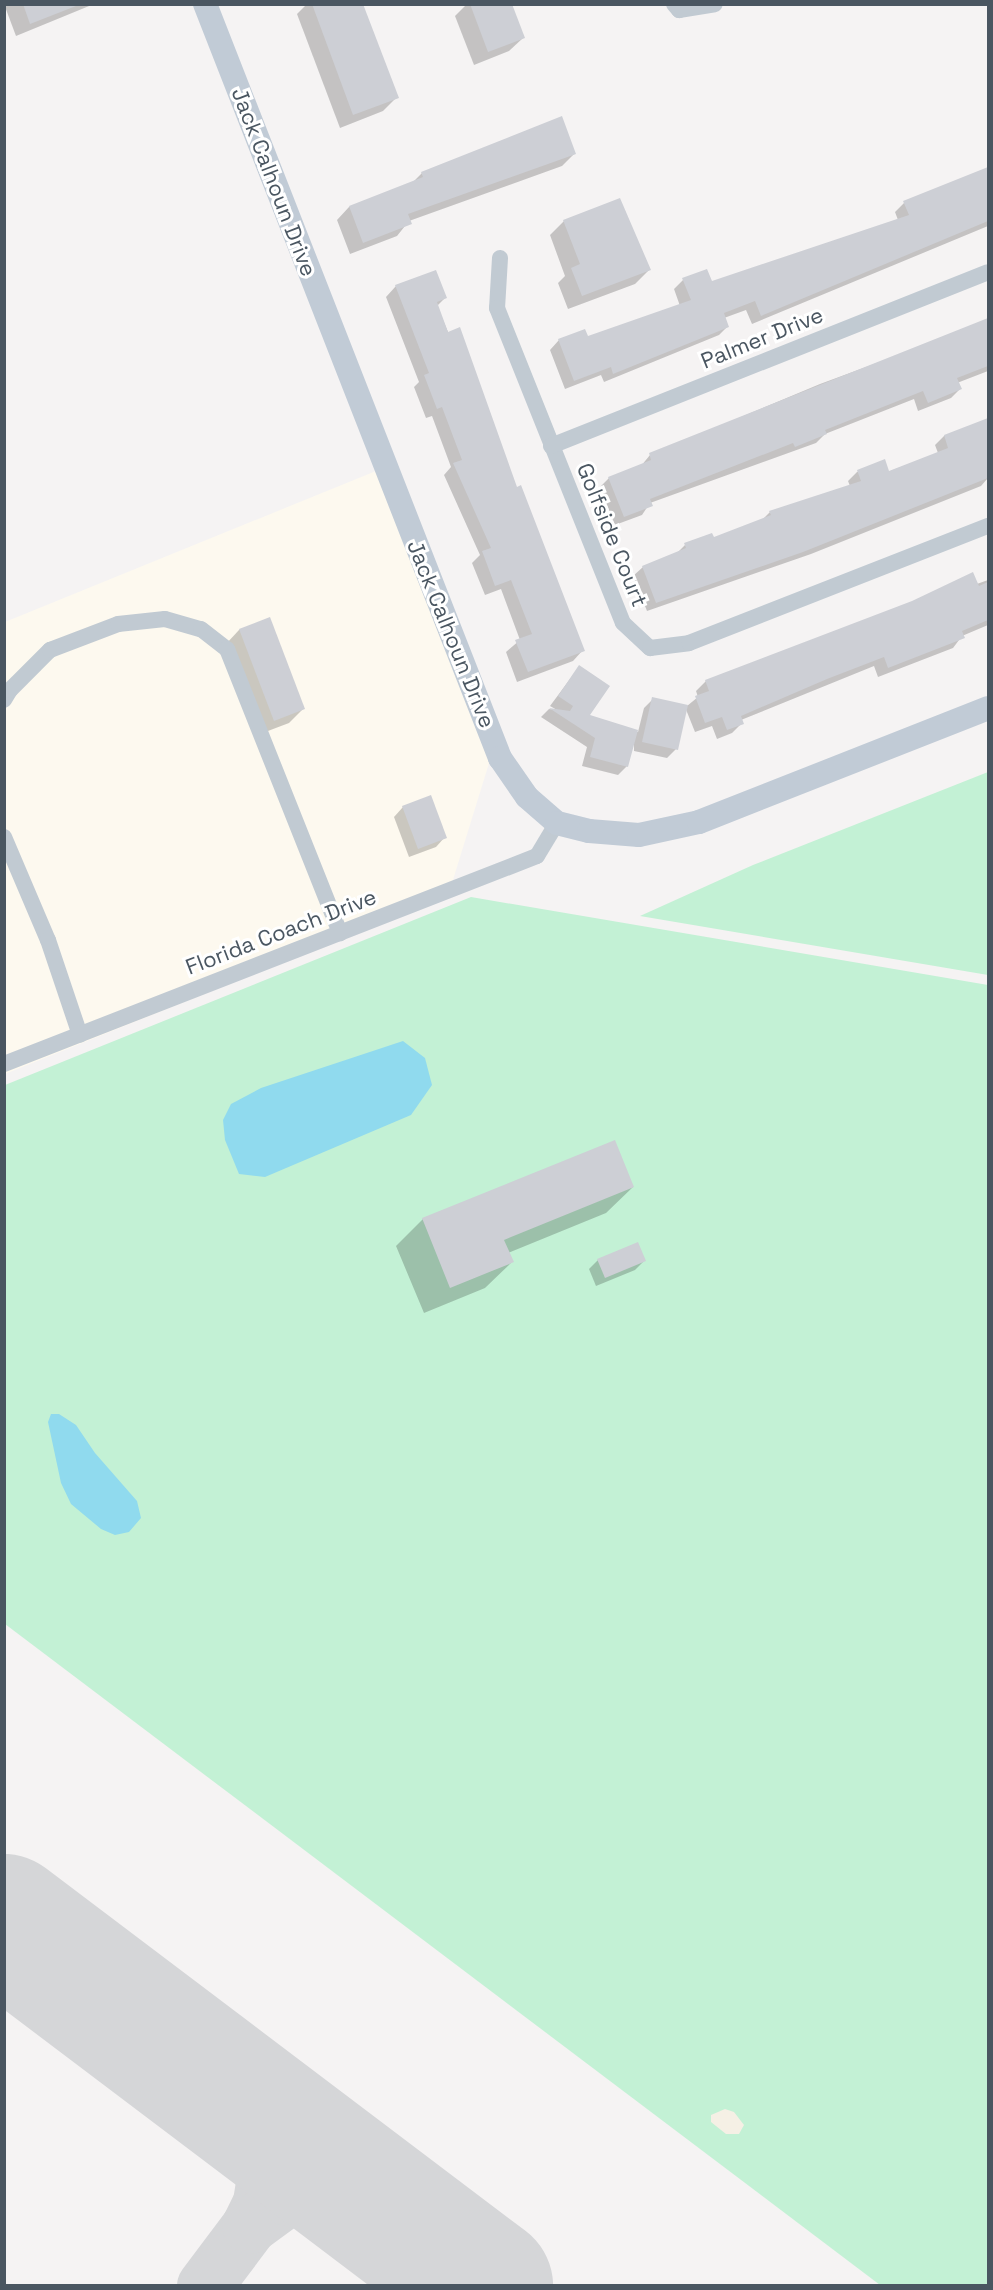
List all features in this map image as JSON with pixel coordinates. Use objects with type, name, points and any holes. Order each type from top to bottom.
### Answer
[{"type":"street","name":"Jack Calhoun Drive","points":[[205,4],[500,758],[528,797],[557,823],[589,831],[639,835],[699,822],[988,708]]},
{"type":"street","points":[[677,7],[715,4]]},
{"type":"street","name":"Golfside Court","points":[[500,258],[497,308],[623,623],[650,648],[689,643],[988,526]]},
{"type":"street","name":"Palmer Drive","points":[[551,446],[988,272]]},
{"type":"street","points":[[4,700],[50,650],[118,624],[165,619],[201,629],[227,649],[340,933]]},
{"type":"street","name":"Florida Coach Drive","points":[[4,1064],[537,856],[557,823]]},
{"type":"street","points":[[4,837],[48,940],[80,1035]]},
{"type":"shaded area","points":[[376,471],[490,760],[448,896],[5,1074],[5,622]]},
{"type":"green space","points":[[988,772],[988,975],[640,916],[753,865]]},
{"type":"green space","points":[[471,897],[988,985],[988,2285],[880,2285],[5,1624],[5,1085]]},
{"type":"sand","points":[[725,2109],[734,2112],[744,2125],[739,2134],[726,2134],[711,2122],[711,2115]]},
{"type":"water","points":[[403,1041],[425,1058],[432,1085],[411,1115],[265,1177],[239,1174],[225,1140],[223,1120],[231,1104],[261,1088]]},
{"type":"water","points":[[51,1414],[59,1414],[76,1425],[95,1453],[137,1501],[141,1518],[129,1532],[115,1535],[101,1529],[71,1504],[61,1483],[48,1422]]},
{"type":"building","points":[[23,4],[76,4],[76,6],[30,24]]},
{"type":"building","points":[[312,4],[363,4],[399,98],[353,115]]},
{"type":"building","points":[[470,4],[512,4],[525,38],[488,52]]},
{"type":"building","points":[[562,116],[576,154],[408,214],[412,224],[363,243],[349,206],[423,177],[421,172]]},
{"type":"building","points":[[988,167],[988,221],[761,316],[755,301],[724,313],[729,327],[613,374],[611,367],[574,381],[558,339],[585,329],[588,336],[691,300],[682,278],[707,269],[712,281],[909,215],[903,201]]},
{"type":"building","points":[[620,198],[651,270],[582,296],[571,268],[580,264],[563,220]]},
{"type":"building","points":[[436,270],[447,298],[437,302],[448,332],[460,327],[517,487],[521,485],[585,651],[528,672],[515,640],[532,634],[511,580],[495,586],[482,551],[491,548],[453,463],[462,460],[442,407],[437,409],[424,375],[429,373],[395,285]]},
{"type":"building","points":[[988,318],[988,366],[957,378],[962,389],[928,403],[923,391],[825,430],[827,434],[795,447],[793,443],[650,499],[653,506],[624,517],[608,477],[651,460],[649,453]]},
{"type":"building","points":[[988,418],[988,478],[803,552],[656,603],[642,566],[686,548],[684,543],[712,533],[714,537],[771,515],[769,511],[861,481],[857,470],[885,459],[889,471],[948,448],[944,435]]},
{"type":"building","points":[[973,572],[979,586],[988,582],[988,620],[962,631],[965,638],[888,668],[884,657],[827,679],[741,716],[744,724],[727,730],[722,717],[705,723],[695,696],[709,691],[705,680],[912,601]]},
{"type":"building","points":[[270,617],[305,709],[274,721],[239,629]]},
{"type":"building","points":[[579,665],[610,686],[590,715],[638,730],[628,767],[590,757],[595,738],[549,708],[570,711],[573,706],[558,696]]},
{"type":"building","points":[[652,697],[688,705],[678,750],[642,742]]},
{"type":"building","points":[[431,795],[447,838],[418,849],[402,806]]},
{"type":"building","points":[[615,1140],[634,1187],[504,1240],[514,1262],[450,1288],[422,1218]]},
{"type":"building","points":[[638,1242],[646,1261],[605,1278],[597,1259]]},
{"type":"taxiway","points":[[79,1984],[230,2099],[245,2114],[260,2139],[266,2171],[261,2203],[250,2226],[205,2286]]},
{"type":"taxiway","points":[[250,2226],[288,2198],[320,2192],[345,2195],[376,2209],[477,2286]]},
{"type":"runway","points":[[4,1923],[484,2286]]}]
